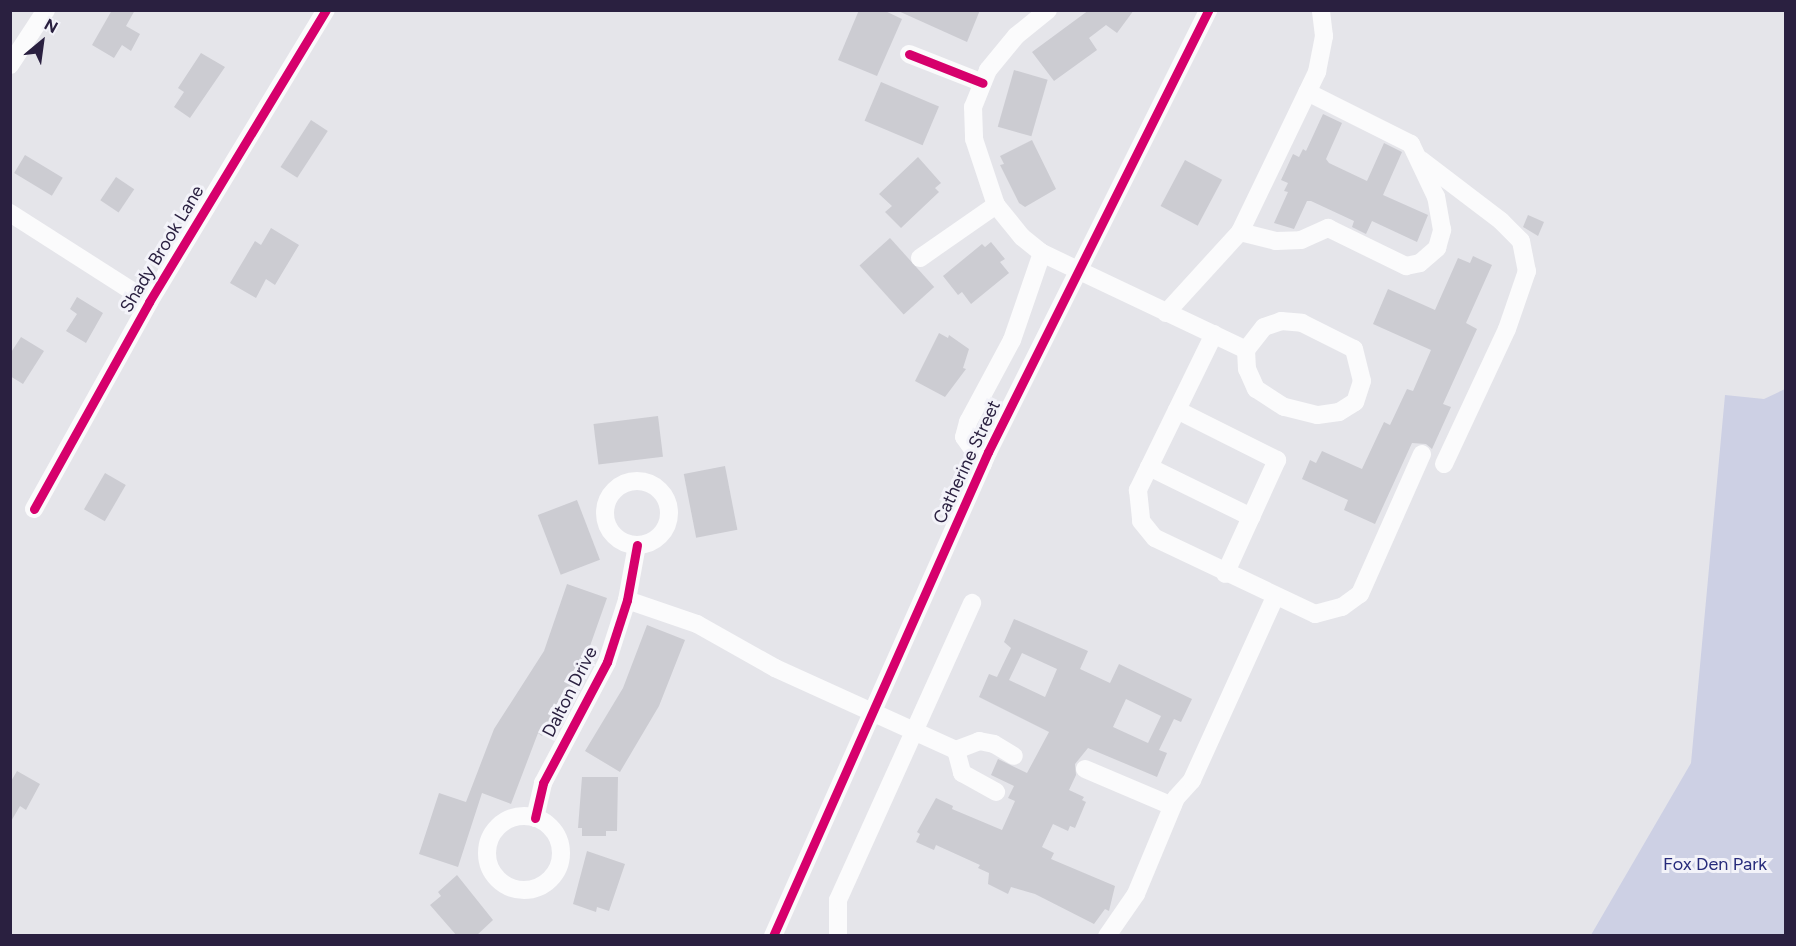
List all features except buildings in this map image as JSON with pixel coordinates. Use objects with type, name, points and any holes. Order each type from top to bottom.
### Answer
[{"type":"street","points":[[10,65],[46,10]]},
{"type":"street","name":"Shady Brook Lane","points":[[34,509],[149,302],[326,10]]},
{"type":"street","points":[[1048,10],[1017,36],[988,70],[973,106],[974,140],[996,205],[1022,237],[1042,253],[1246,350]]},
{"type":"street","name":"Catherine Street","points":[[773,936],[983,464],[1208,10]]},
{"type":"street","points":[[1166,313],[1240,232],[1317,72],[1324,36],[1321,10]]},
{"type":"street","points":[[909,54],[983,84]]},
{"type":"street","points":[[1240,232],[1276,241],[1301,240],[1328,228],[1406,266],[1420,263],[1437,248],[1442,230],[1436,197],[1421,160],[1411,144],[1307,92]]},
{"type":"street","points":[[1421,160],[1501,220],[1521,241],[1527,271],[1507,329],[1444,464]]},
{"type":"street","points":[[920,258],[996,205]]},
{"type":"street","points":[[10,213],[149,302]]},
{"type":"street","points":[[983,464],[964,436],[968,422],[1012,340],[1042,253]]},
{"type":"street","points":[[1281,321],[1302,323],[1330,333],[1354,349],[1362,381],[1355,402],[1339,412],[1317,415],[1284,407],[1256,389],[1247,369],[1246,350],[1264,327],[1281,321]]},
{"type":"street","points":[[1214,334],[1138,490],[1141,521],[1155,538],[1225,574],[1315,614],[1342,607],[1360,594],[1422,454]]},
{"type":"street","points":[[1177,410],[1277,460],[1225,574]]},
{"type":"street","points":[[1149,467],[1251,517]]},
{"type":"street","name":"Dalton Drive","points":[[535,818],[543,783],[607,662],[627,600],[637,545]]},
{"type":"street","points":[[1107,936],[1136,894],[1172,806],[1192,780],[1275,597]]},
{"type":"street","points":[[627,600],[697,624],[775,668],[956,750],[979,741],[994,744],[1014,756]]},
{"type":"street","points":[[837,936],[838,900],[972,603]]},
{"type":"street","points":[[956,750],[962,773],[996,792]]},
{"type":"street","points":[[1085,769],[1172,806]]},
{"type":"street","points":[[521,816],[535,818],[558,836],[560,864],[554,878],[542,887],[528,891],[513,889],[500,883],[491,871],[487,857],[488,842],[507,820],[521,816]]},
{"type":"green space","name":"Fox Den Park","points":[[1785,389],[1785,935],[1591,935],[1691,763],[1725,395],[1764,399]]},
{"type":"cycle path","points":[[34,509],[149,302],[326,10]]},
{"type":"cycle path","points":[[773,936],[988,452],[1208,10]]},
{"type":"cycle path","points":[[909,54],[983,83]]},
{"type":"cycle path","points":[[535,818],[543,783],[607,662],[627,600],[637,545]]}]
